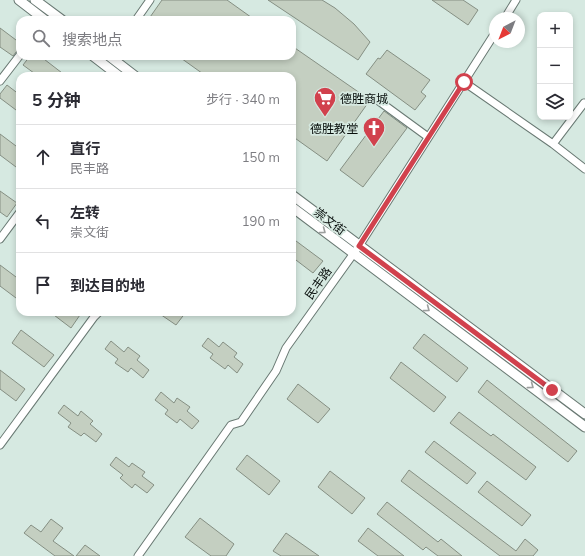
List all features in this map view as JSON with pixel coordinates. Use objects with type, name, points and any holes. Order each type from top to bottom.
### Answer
[{"type":"street","points":[[19,0],[40,16]]},
{"type":"street","points":[[35,0],[57,16]]},
{"type":"street","points":[[139,16],[150,0]]},
{"type":"street","points":[[509,12],[516,0]]},
{"type":"street","name":"民丰路","points":[[138,556],[231,425],[241,422],[276,371],[286,348],[359,246],[489,43]]},
{"type":"street","points":[[0,80],[16,60]]},
{"type":"street","points":[[98,60],[114,72]]},
{"type":"street","points":[[115,60],[130,72]]},
{"type":"street","points":[[464,82],[554,144],[585,169]]},
{"type":"street","points":[[376,100],[428,137]]},
{"type":"street","points":[[554,144],[584,103]]},
{"type":"street","name":"崇文街","points":[[296,198],[585,414]]},
{"type":"street","name":"崇文街","points":[[296,210],[585,426]]},
{"type":"street","points":[[0,239],[16,217]]},
{"type":"street","points":[[0,445],[95,316]]},
{"type":"building","points":[[162,0],[227,0],[249,16],[151,16]]},
{"type":"building","points":[[268,0],[322,0],[335,8],[354,24],[370,42],[358,60],[296,19],[296,16],[292,16]]},
{"type":"building","points":[[432,0],[463,0],[478,10],[468,25]]},
{"type":"building","points":[[0,28],[16,40],[16,52],[13,56],[0,47]]},
{"type":"building","name":"德胜商城","points":[[296,49],[370,100],[327,161],[296,139],[296,72],[200,72],[184,60],[296,60]]},
{"type":"building","points":[[387,50],[430,80],[421,92],[426,96],[415,110],[366,74],[378,58],[380,59]]},
{"type":"building","points":[[27,60],[45,60],[61,72],[33,72],[23,65]]},
{"type":"building","points":[[7,85],[16,92],[16,110],[0,98],[0,94]]},
{"type":"building","name":"德胜教堂","points":[[384,111],[407,128],[363,187],[340,170]]},
{"type":"building","points":[[0,134],[16,146],[16,167],[0,155]]},
{"type":"building","points":[[0,191],[16,202],[16,204],[7,217],[0,212]]},
{"type":"building","points":[[296,241],[323,261],[313,273],[296,260]]},
{"type":"building","points":[[0,265],[16,277],[16,298],[0,286]]},
{"type":"building","points":[[55,316],[79,316],[71,328]]},
{"type":"building","points":[[163,316],[183,316],[176,325]]},
{"type":"building","points":[[21,330],[54,355],[44,367],[12,343]]},
{"type":"building","points":[[424,334],[468,368],[457,382],[413,348]]},
{"type":"building","points":[[208,338],[219,347],[223,342],[237,353],[234,357],[243,364],[237,373],[228,365],[225,369],[210,358],[213,354],[202,346]]},
{"type":"building","points":[[111,341],[124,352],[128,347],[140,356],[137,360],[149,370],[143,378],[131,368],[128,372],[115,363],[118,359],[105,349]]},
{"type":"building","points":[[401,362],[446,397],[434,412],[390,378]]},
{"type":"building","points":[[0,370],[25,389],[16,401],[0,389]]},
{"type":"building","points":[[487,380],[577,451],[568,462],[478,392]]},
{"type":"building","points":[[298,384],[330,409],[318,423],[287,399]]},
{"type":"building","points":[[161,392],[174,403],[177,398],[190,407],[187,411],[199,421],[192,429],[180,419],[177,423],[165,414],[168,410],[155,400]]},
{"type":"building","points":[[64,405],[78,416],[81,411],[93,421],[90,424],[102,434],[96,442],[84,433],[81,436],[68,427],[71,423],[58,413]]},
{"type":"building","points":[[459,412],[491,436],[493,434],[536,467],[526,480],[450,423]]},
{"type":"building","points":[[434,441],[476,473],[467,484],[425,452]]},
{"type":"building","points":[[247,455],[280,481],[269,495],[236,469]]},
{"type":"building","points":[[116,457],[129,467],[132,463],[145,472],[142,476],[154,485],[147,493],[135,484],[132,488],[120,478],[123,475],[110,465]]},
{"type":"building","points":[[409,470],[516,551],[525,539],[538,550],[533,556],[500,556],[401,481]]},
{"type":"building","points":[[330,471],[365,498],[352,514],[318,487]]},
{"type":"building","points":[[487,481],[531,515],[522,526],[478,492]]},
{"type":"building","points":[[387,502],[438,542],[441,539],[462,556],[438,556],[426,547],[423,550],[377,514]]},
{"type":"building","points":[[200,518],[234,544],[226,556],[211,556],[185,537]]},
{"type":"building","points":[[51,519],[63,528],[53,541],[74,556],[55,556],[24,533],[31,525],[41,532]]},
{"type":"building","points":[[368,528],[404,556],[378,556],[358,541]]},
{"type":"building","points":[[286,533],[319,556],[281,556],[273,551]]},
{"type":"building","points":[[85,545],[100,556],[76,556]]},
{"type":"place","name":"德胜商城","points":[[325,118]]},
{"type":"place","name":"德胜教堂","points":[[374,148]]},
{"type":"route","points":[[464,82],[359,246],[552,390]]}]
